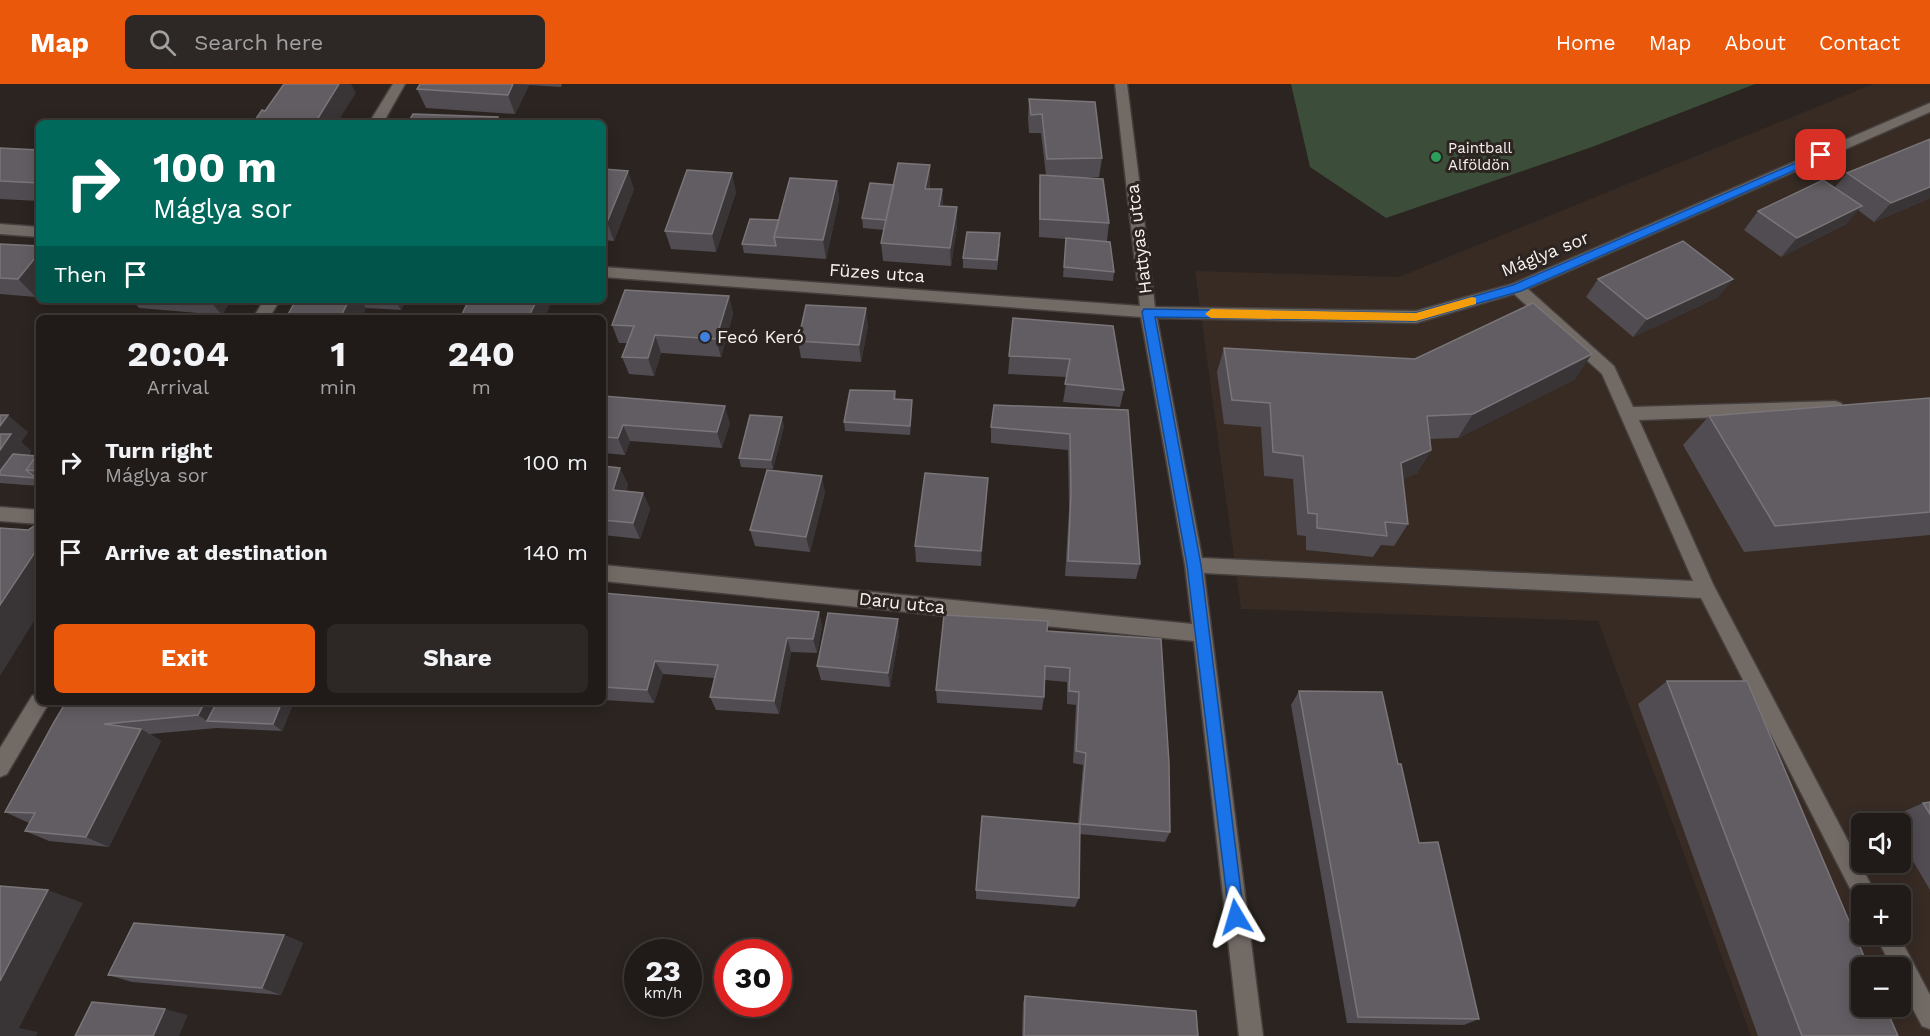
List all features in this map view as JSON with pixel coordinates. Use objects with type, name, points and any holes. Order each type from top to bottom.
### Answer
[{"type":"street","points":[[378,120],[399,84]]},
{"type":"street","name":"Hattyas utca","points":[[1121,84],[1148,312],[1194,565],[1200,633],[1251,1036]]},
{"type":"street","name":"Máglya sor","points":[[1148,312],[1416,317],[1517,288],[1930,107]]},
{"type":"street","points":[[0,229],[36,232]]},
{"type":"street","name":"Füzes utca","points":[[606,272],[1148,312]]},
{"type":"street","points":[[1517,288],[1608,370],[1706,590],[1860,885]]},
{"type":"street","points":[[1628,414],[1849,406]]},
{"type":"street","points":[[0,514],[36,517]]},
{"type":"street","points":[[1194,565],[1706,590]]},
{"type":"street","name":"Daru utca","points":[[606,573],[1200,633]]},
{"type":"street","points":[[0,767],[37,705]]},
{"type":"street","points":[[1892,945],[1930,1018]]},
{"type":"shaded area","points":[[1873,84],[1930,84],[1930,1036],[1751,1036],[1598,621],[1241,609],[1195,271],[1399,277]]},
{"type":"green space","name":"Paintball Alföldön","points":[[1291,84],[1755,84],[1592,147],[1386,218],[1310,167]]},
{"type":"building","points":[[284,84],[339,84],[317,120],[255,120],[262,110],[265,111]]},
{"type":"building","points":[[420,84],[513,84],[508,95],[417,89]]},
{"type":"building","points":[[1029,99],[1095,102],[1102,158],[1047,159],[1042,114],[1031,115]]},
{"type":"building","points":[[413,114],[498,117],[496,120],[410,120]]},
{"type":"building","points":[[1930,139],[1930,187],[1891,203],[1847,173]]},
{"type":"building","points":[[0,148],[36,150],[36,183],[0,181]]},
{"type":"building","points":[[898,163],[930,165],[925,189],[942,189],[939,206],[957,207],[950,248],[881,243]]},
{"type":"building","points":[[606,169],[628,171],[607,222]]},
{"type":"building","points":[[687,170],[732,173],[712,234],[665,231]]},
{"type":"building","points":[[1040,175],[1103,179],[1109,223],[1040,219]]},
{"type":"building","points":[[790,178],[837,181],[823,240],[774,237]]},
{"type":"building","points":[[1823,180],[1862,206],[1797,238],[1758,211]]},
{"type":"building","points":[[870,183],[894,185],[886,220],[862,218]]},
{"type":"building","points":[[750,219],[779,220],[774,237],[776,246],[742,244]]},
{"type":"building","points":[[967,232],[1000,233],[997,260],[963,258]]},
{"type":"building","points":[[1066,238],[1110,242],[1114,272],[1064,267]]},
{"type":"building","points":[[1683,241],[1733,279],[1647,319],[1598,279]]},
{"type":"building","points":[[0,244],[36,246],[36,257],[18,279],[0,278]]},
{"type":"building","points":[[625,290],[729,296],[716,339],[655,335],[648,358],[622,357],[634,326],[612,325]]},
{"type":"building","points":[[294,303],[348,303],[342,315],[288,315]]},
{"type":"building","points":[[468,303],[536,303],[530,315],[462,315]]},
{"type":"building","points":[[1533,303],[1592,354],[1473,414],[1427,416],[1431,450],[1401,463],[1408,524],[1385,522],[1387,536],[1317,528],[1317,514],[1308,513],[1303,456],[1273,452],[1270,403],[1232,400],[1224,348],[1415,359]]},
{"type":"building","points":[[806,305],[866,308],[859,345],[798,341]]},
{"type":"building","points":[[1013,318],[1113,326],[1124,390],[1065,384],[1070,359],[1009,356]]},
{"type":"building","points":[[850,390],[895,391],[894,399],[912,400],[910,426],[844,422]]},
{"type":"building","points":[[606,396],[725,406],[717,432],[623,425],[618,438],[606,437]]},
{"type":"building","points":[[1930,398],[1930,512],[1775,526],[1709,416]]},
{"type":"building","points":[[994,405],[1128,410],[1140,564],[1068,561],[1071,493],[1070,434],[991,427]]},
{"type":"building","points":[[0,415],[8,415],[0,426]]},
{"type":"building","points":[[750,415],[782,417],[771,460],[739,458]]},
{"type":"building","points":[[0,434],[11,434],[0,450]]},
{"type":"building","points":[[13,454],[36,456],[26,470],[36,478],[0,475],[0,471]]},
{"type":"building","points":[[36,456],[36,471],[26,470]]},
{"type":"building","points":[[606,466],[620,468],[613,490],[643,493],[633,523],[606,520]]},
{"type":"building","points":[[767,470],[822,476],[806,537],[750,530]]},
{"type":"building","points":[[925,473],[988,478],[981,551],[915,546]]},
{"type":"building","points":[[36,525],[36,551],[0,605],[0,528],[28,530]]},
{"type":"building","points":[[606,593],[819,612],[813,639],[787,638],[774,701],[710,697],[718,665],[655,661],[647,690],[606,687]]},
{"type":"building","points":[[828,613],[898,619],[888,673],[817,666]]},
{"type":"building","points":[[944,615],[1048,621],[1047,631],[1161,639],[1169,763],[1170,832],[1080,824],[1086,753],[1076,751],[1079,692],[1069,691],[1070,668],[1045,666],[1044,697],[936,690]]},
{"type":"building","points":[[1667,681],[1747,681],[1851,926],[1851,945],[1859,945],[1864,957],[1851,957],[1851,1017],[1890,1017],[1898,1036],[1802,1036]]},
{"type":"building","points":[[1299,691],[1382,692],[1419,843],[1438,842],[1479,1019],[1358,1017]]},
{"type":"building","points":[[64,705],[203,705],[198,715],[104,724],[141,729],[86,837],[25,831],[35,813],[5,812]]},
{"type":"building","points":[[215,705],[281,705],[273,724],[207,721]]},
{"type":"building","points":[[1930,802],[1930,814],[1923,803]]},
{"type":"building","points":[[982,816],[1080,824],[1079,898],[976,890]]},
{"type":"building","points":[[0,886],[48,890],[0,981]]},
{"type":"building","points":[[134,923],[284,935],[262,988],[108,975]]},
{"type":"building","points":[[1025,996],[1196,1011],[1198,1036],[1024,1036]]},
{"type":"building","points":[[92,1002],[165,1009],[153,1036],[75,1036]]},
{"type":"slow traffic","points":[[1211,314],[1416,317],[1472,301]]},
{"type":"place","name":"Paintball Alföldön","points":[[1436,157]]},
{"type":"place","name":"Fecó Keró","points":[[705,337]]},
{"type":"route","points":[[1236,917],[1200,633],[1194,565],[1148,312],[1416,317],[1517,288],[1821,155]]}]
